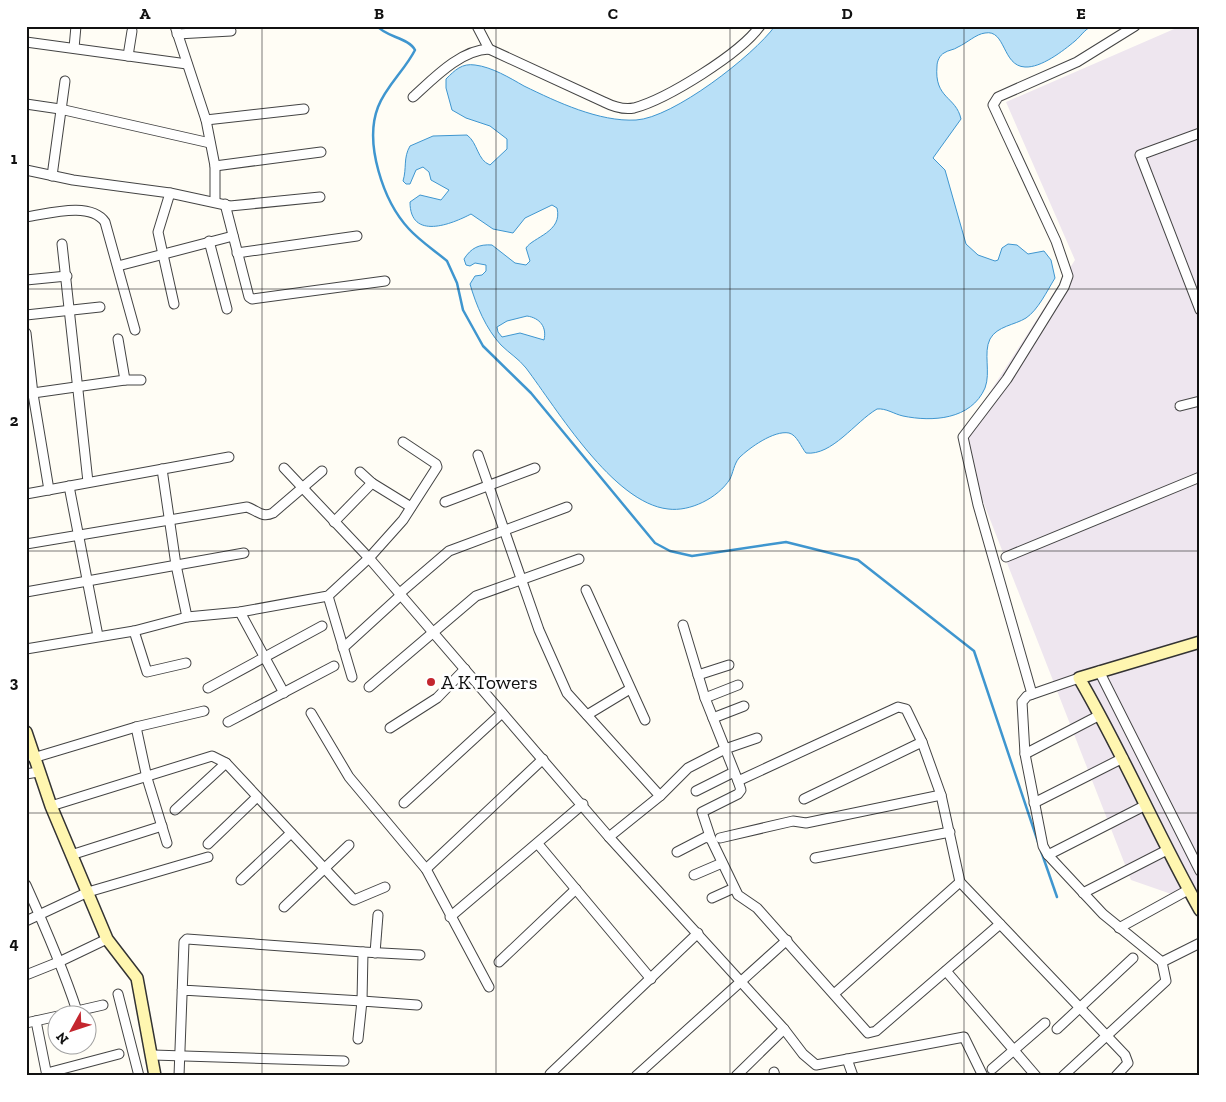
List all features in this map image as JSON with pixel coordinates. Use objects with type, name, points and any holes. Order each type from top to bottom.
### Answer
[{"type":"street","points":[[74,48],[76,26]]},
{"type":"street","points":[[477,26],[489,49]]},
{"type":"street","points":[[413,97],[448,66],[480,51],[489,49],[616,107],[632,108],[659,97],[706,71],[745,43],[760,26]]},
{"type":"street","points":[[1032,694],[978,505],[962,437],[1006,379],[1064,287],[1068,276],[1056,241],[993,106],[998,96],[1077,62],[1136,26]]},
{"type":"street","points":[[215,201],[215,166],[206,120],[176,30],[231,31]]},
{"type":"street","points":[[128,56],[132,31]]},
{"type":"street","points":[[26,42],[187,64]]},
{"type":"street","points":[[52,176],[65,82]]},
{"type":"street","points":[[26,104],[60,109],[210,143]]},
{"type":"street","points":[[206,120],[304,109]]},
{"type":"street","points":[[1200,133],[1140,155],[1200,310]]},
{"type":"street","points":[[215,166],[321,152]]},
{"type":"street","points":[[26,170],[52,176],[170,193],[215,201],[230,206],[320,197]]},
{"type":"street","points":[[170,193],[158,232],[174,304]]},
{"type":"street","points":[[225,204],[250,297],[254,300],[386,281]]},
{"type":"street","points":[[26,217],[73,211],[94,212],[100,215],[105,222],[135,330]]},
{"type":"street","points":[[118,266],[233,236]]},
{"type":"street","points":[[237,253],[357,236]]},
{"type":"street","points":[[209,242],[227,309]]},
{"type":"street","points":[[62,244],[67,276],[76,388],[88,482]]},
{"type":"street","points":[[26,280],[67,276]]},
{"type":"street","points":[[26,315],[100,307]]},
{"type":"street","points":[[26,333],[30,394],[49,490]]},
{"type":"street","points":[[118,339],[125,380]]},
{"type":"street","points":[[30,394],[125,380],[141,380]]},
{"type":"street","points":[[1180,406],[1200,401]]},
{"type":"street","points":[[26,649],[134,631],[187,617],[240,612],[328,596],[369,558],[403,520],[437,466],[403,442]]},
{"type":"street","points":[[478,455],[539,630],[567,693],[660,796]]},
{"type":"street","points":[[26,494],[229,457]]},
{"type":"street","points":[[284,468],[401,594],[609,836],[784,1028],[812,1064],[964,1037],[983,1076]]},
{"type":"street","points":[[445,502],[535,468]]},
{"type":"street","points":[[162,469],[168,520],[187,617]]},
{"type":"street","points":[[26,544],[247,508],[260,515],[267,516],[274,514],[322,471]]},
{"type":"street","points":[[360,472],[372,484],[412,507]]},
{"type":"street","points":[[1006,557],[1200,477]]},
{"type":"street","points":[[334,522],[372,484]]},
{"type":"street","points":[[69,486],[98,636]]},
{"type":"street","points":[[343,648],[449,551],[567,507]]},
{"type":"street","points":[[26,592],[244,553]]},
{"type":"street","points":[[369,687],[432,631],[476,596],[579,559]]},
{"type":"street","points":[[586,590],[645,720]]},
{"type":"street","points":[[328,596],[352,677]]},
{"type":"street","points":[[240,612],[284,693]]},
{"type":"street","points":[[683,625],[705,698],[741,790],[738,794],[702,812],[710,839],[738,895],[757,908],[787,940],[868,1034],[876,1031],[1000,924]]},
{"type":"street","points":[[208,688],[322,626]]},
{"type":"street","points":[[134,631],[147,672],[186,663]]},
{"type":"street","points":[[1063,1076],[1166,981],[1162,962],[1119,928],[1083,893],[1048,855],[1043,846],[1025,754],[1022,702],[1025,697],[1032,694],[1099,671],[1200,642]]},
{"type":"street","points":[[698,675],[729,665]]},
{"type":"street","points":[[228,722],[334,666]]},
{"type":"street","points":[[390,728],[437,698],[465,669]]},
{"type":"street","points":[[1099,671],[1200,871]]},
{"type":"street","points":[[1079,678],[1123,758],[1144,806],[1200,910]]},
{"type":"street","points":[[705,698],[738,685]]},
{"type":"street","points":[[587,715],[630,689]]},
{"type":"street","points":[[713,718],[744,706]]},
{"type":"street","points":[[738,781],[898,707],[906,709],[922,742],[941,795],[960,882],[1128,1060],[1116,1076]]},
{"type":"street","points":[[34,758],[136,727],[204,711]]},
{"type":"street","points":[[311,713],[349,777],[426,869],[489,987]]},
{"type":"street","points":[[404,803],[502,713]]},
{"type":"street","points":[[1025,754],[1100,715]]},
{"type":"street","points":[[136,727],[147,778],[166,843]]},
{"type":"street","points":[[27,738],[34,758],[32,773],[51,806],[107,939],[137,978],[153,1055],[155,1076]]},
{"type":"street","points":[[609,836],[660,796],[688,768],[725,749],[757,738]]},
{"type":"street","points":[[804,799],[922,742]]},
{"type":"street","points":[[51,806],[147,778],[212,756],[226,763],[354,900],[384,887]]},
{"type":"street","points":[[426,869],[543,758]]},
{"type":"street","points":[[1034,803],[1123,758]]},
{"type":"street","points":[[175,810],[226,763]]},
{"type":"street","points":[[696,791],[734,772]]},
{"type":"street","points":[[720,838],[793,821],[806,824],[941,795]]},
{"type":"street","points":[[208,844],[257,797]]},
{"type":"street","points":[[450,917],[583,804]]},
{"type":"street","points":[[1048,855],[1144,806]]},
{"type":"street","points":[[71,855],[162,826]]},
{"type":"street","points":[[815,858],[950,832]]},
{"type":"street","points":[[240,880],[292,833]]},
{"type":"street","points":[[677,852],[706,837],[710,839]]},
{"type":"street","points":[[538,844],[650,979]]},
{"type":"street","points":[[284,907],[349,845]]},
{"type":"street","points":[[1083,893],[1168,850]]},
{"type":"street","points":[[26,921],[88,892],[208,857]]},
{"type":"street","points":[[694,875],[722,863]]},
{"type":"street","points":[[834,994],[960,882]]},
{"type":"street","points":[[26,885],[52,947],[61,962],[75,1004]]},
{"type":"street","points":[[712,898],[734,888]]},
{"type":"street","points":[[499,962],[576,889]]},
{"type":"street","points":[[1119,928],[1188,890]]},
{"type":"street","points":[[375,953],[378,915]]},
{"type":"street","points":[[550,1074],[698,933]]},
{"type":"street","points":[[26,975],[61,962],[107,939]]},
{"type":"street","points":[[179,1076],[178,1056],[184,942],[187,939],[420,955]]},
{"type":"street","points":[[636,1076],[787,940]]},
{"type":"street","points":[[1162,962],[1200,943]]},
{"type":"street","points":[[358,1038],[362,1001],[363,952]]},
{"type":"street","points":[[1057,1029],[1134,958]]},
{"type":"street","points":[[946,971],[1036,1076]]},
{"type":"street","points":[[182,990],[417,1005]]},
{"type":"street","points":[[118,994],[139,1076]]},
{"type":"street","points":[[98,1006],[103,1005]]},
{"type":"street","points":[[26,1023],[48,1018]]},
{"type":"street","points":[[36,1021],[47,1074],[119,1054]]},
{"type":"street","points":[[992,1069],[1044,1023]]},
{"type":"street","points":[[736,1076],[784,1028]]},
{"type":"street","points":[[153,1055],[344,1061]]},
{"type":"street","points":[[847,1059],[853,1076]]},
{"type":"shaded area","points":[[1181,26],[1200,26],[1200,904],[1131,880],[959,440],[1075,260],[1006,102]]},
{"type":"water","points":[[775,26],[1092,26],[1058,54],[1045,62],[1031,67],[1018,65],[1012,61],[997,36],[992,33],[978,35],[947,51],[939,58],[937,64],[939,85],[955,106],[961,119],[933,158],[945,170],[966,244],[978,255],[995,261],[998,260],[1002,248],[1008,244],[1017,245],[1028,254],[1044,251],[1051,260],[1055,278],[1042,300],[1030,315],[997,331],[990,339],[987,350],[987,382],[985,388],[979,399],[961,413],[926,419],[903,416],[887,410],[877,409],[834,444],[816,453],[806,453],[792,434],[776,434],[755,445],[739,458],[730,479],[711,498],[694,506],[668,509],[647,503],[627,490],[607,473],[570,429],[526,368],[496,339],[486,324],[475,300],[470,284],[475,276],[482,275],[486,271],[486,265],[475,263],[470,266],[466,265],[464,259],[467,255],[473,249],[483,245],[492,245],[515,263],[526,265],[530,261],[526,248],[556,223],[558,216],[557,208],[552,205],[525,218],[513,233],[493,229],[471,214],[443,225],[424,226],[417,222],[412,214],[410,202],[420,195],[441,200],[449,190],[431,180],[429,172],[423,167],[416,170],[410,184],[406,184],[403,181],[407,155],[410,146],[433,136],[467,135],[471,138],[482,159],[490,165],[507,149],[507,139],[490,126],[466,118],[452,110],[446,88],[446,79],[462,66],[470,65],[488,68],[579,110],[608,118],[636,120],[652,117],[670,109],[711,84],[764,39]],"holes":[[[527,316],[542,324],[545,335],[544,340],[520,333],[502,337],[498,332],[497,327],[507,321]]]},
{"type":"waterway","points":[[377,26],[386,33],[408,43],[415,50],[381,99],[378,107],[374,121],[373,137],[378,171],[391,203],[409,229],[447,261],[457,283],[463,310],[483,346],[531,393],[655,543],[670,551],[692,556],[786,542],[858,560],[974,651],[1038,842]]},
{"type":"waterway","points":[[1041,851],[1057,897]]},
{"type":"place","name":"A K Towers","points":[[431,682]]}]
